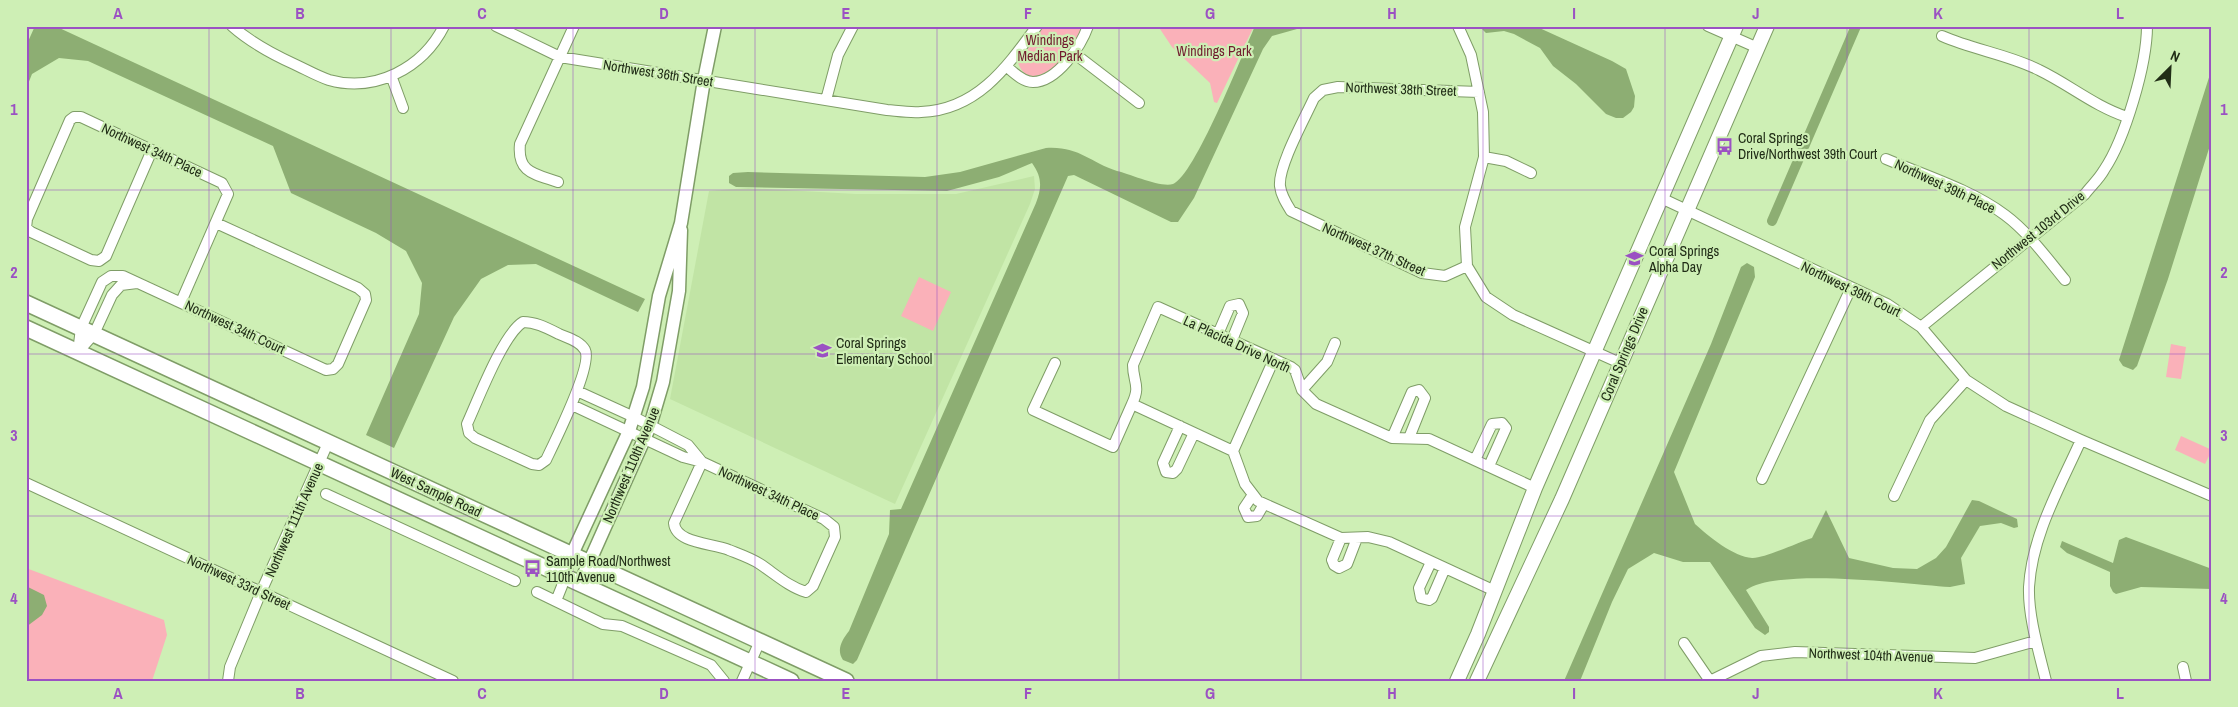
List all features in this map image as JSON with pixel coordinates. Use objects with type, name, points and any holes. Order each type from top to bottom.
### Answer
[{"type":"main road","name":"Coral Springs Drive","points":[[1478,681],[1562,499],[1767,26]]},
{"type":"main road","name":"Coral Springs Drive","points":[[1457,681],[1495,591],[1535,488],[1734,30]]},
{"type":"main road","name":"West Sample Road","points":[[26,303],[846,681]]},
{"type":"main road","name":"West Sample Road","points":[[26,328],[791,681]]},
{"type":"street","points":[[232,26],[246,39],[284,60],[330,80],[360,83],[392,78],[416,62],[439,36],[444,26]]},
{"type":"street","name":"Northwest 36th Street","points":[[496,26],[560,57],[886,110],[922,112],[951,106],[982,91],[1007,67],[1037,26]]},
{"type":"street","points":[[558,182],[532,173],[522,166],[519,155],[520,144],[574,26]]},
{"type":"street","name":"Northwest 110th Avenue","points":[[562,576],[629,431],[648,370],[661,288],[681,223],[704,80],[715,26]]},
{"type":"street","points":[[826,100],[838,55],[853,26]]},
{"type":"street","points":[[1007,67],[1026,80],[1038,81],[1049,76],[1075,54],[1088,26]]},
{"type":"street","points":[[1458,26],[1471,55],[1483,112],[1484,157],[1465,227],[1467,266],[1486,297],[1513,315],[1620,363]]},
{"type":"street","points":[[1708,26],[1734,30],[1758,48]]},
{"type":"street","name":"Northwest 103rd Drive","points":[[1921,326],[2084,194],[2104,171],[2118,144],[2143,70],[2147,26]]},
{"type":"street","points":[[1942,36],[1968,48],[2033,67],[2104,110],[2127,117]]},
{"type":"street","points":[[1075,54],[1139,103]]},
{"type":"street","points":[[392,78],[403,108]]},
{"type":"street","name":"Northwest 38th Street","points":[[1283,198],[1280,185],[1281,172],[1314,98],[1323,90],[1338,87],[1479,92]]},
{"type":"street","name":"Northwest 34th Place","points":[[26,228],[27,219],[62,138],[70,120],[74,117],[81,117],[222,182],[228,194],[216,223]]},
{"type":"street","points":[[26,228],[91,260],[99,261],[106,256],[152,150]]},
{"type":"street","points":[[1484,157],[1506,161],[1531,172]]},
{"type":"street","name":"Northwest 39th Place","points":[[1886,159],[1981,200],[2005,215],[2029,237],[2065,280]]},
{"type":"street","name":"Northwest 37th Street","points":[[1283,198],[1291,211],[1422,273],[1445,276],[1467,266]]},
{"type":"street","name":"Northwest 39th Court","points":[[1661,198],[1887,304],[1921,326],[1966,380],[2006,406],[2212,496]]},
{"type":"street","points":[[181,302],[216,223]]},
{"type":"street","name":"Northwest 34th Court","points":[[78,352],[87,331],[102,282],[111,276],[122,276],[326,370],[332,369],[338,364],[366,300],[365,294],[358,288],[216,223]]},
{"type":"street","name":"Northwest 110th Avenue","points":[[580,584],[650,426],[667,369],[681,270],[681,223]]},
{"type":"street","name":"Northwest 34th Court","points":[[87,331],[112,294],[122,284],[138,283]]},
{"type":"street","points":[[1762,479],[1851,288]]},
{"type":"street","points":[[1218,334],[1230,306],[1239,304],[1243,312],[1232,340]]},
{"type":"street","name":"La Placida Drive North","points":[[1132,404],[1138,388],[1133,373],[1133,365],[1158,306],[1295,370],[1302,390],[1316,404],[1392,438],[1429,438],[1535,488]]},
{"type":"street","points":[[523,322],[532,322],[579,342],[586,351],[586,360],[572,405],[546,460],[539,465],[524,461],[475,438],[469,432],[467,424],[491,371],[516,326],[523,322]]},
{"type":"street","points":[[1302,390],[1327,362],[1335,343]]},
{"type":"street","points":[[1274,359],[1233,451],[1245,484],[1252,496],[1264,504],[1341,538],[1368,537],[1389,542],[1495,591]]},
{"type":"street","points":[[1055,363],[1034,410],[1112,447],[1132,404],[1233,451]]},
{"type":"street","points":[[1894,496],[1930,420],[1966,380]]},
{"type":"street","points":[[1392,438],[1410,395],[1419,390],[1424,394],[1425,398],[1409,438]]},
{"type":"street","name":"Northwest 34th Place","points":[[577,391],[634,417],[688,445],[702,462]]},
{"type":"street","name":"Northwest 34th Place","points":[[572,405],[683,457],[702,462],[824,519],[834,527],[834,537],[813,586],[806,592],[798,590],[758,562],[728,549],[682,536],[675,529],[674,523],[702,462]]},
{"type":"street","points":[[1475,460],[1492,424],[1502,423],[1506,428],[1489,466]]},
{"type":"street","points":[[1180,426],[1164,463],[1166,472],[1172,473],[1178,469],[1194,433]]},
{"type":"street","points":[[2046,681],[2036,641],[2029,589],[2034,552],[2043,525],[2081,440]]},
{"type":"street","name":"Northwest 111th Avenue","points":[[228,681],[230,667],[261,592],[328,443]]},
{"type":"street","name":"Northwest 33rd Street","points":[[26,483],[453,681]]},
{"type":"street","points":[[326,494],[515,581]]},
{"type":"street","points":[[1252,496],[1244,508],[1248,517],[1257,516],[1264,504]]},
{"type":"street","points":[[1341,538],[1332,560],[1334,565],[1340,568],[1347,564],[1357,538]]},
{"type":"street","points":[[1431,562],[1419,588],[1421,598],[1429,600],[1432,598],[1445,568]]},
{"type":"street","points":[[556,601],[562,586],[562,576]]},
{"type":"street","points":[[537,592],[603,624],[622,626],[712,665],[724,681]]},
{"type":"street","points":[[742,681],[760,641]]},
{"type":"street","name":"Northwest 104th Avenue","points":[[1710,681],[1761,656],[1795,652],[1975,658],[2036,641]]},
{"type":"street","points":[[1684,643],[1710,681]]},
{"type":"street","points":[[2184,667],[2186,681]]},
{"type":"shaded area","points":[[35,26],[55,26],[645,299],[638,312],[536,264],[508,265],[481,279],[454,317],[394,448],[366,435],[419,314],[422,283],[406,251],[376,233],[291,193],[273,146],[88,61],[59,58],[32,74],[26,89],[26,46]]},
{"type":"shaded area","points":[[1255,26],[1315,26],[1309,29],[1297,29],[1272,36],[1263,49],[1194,198],[1178,222],[1171,222],[1074,175],[1068,176],[857,660],[853,664],[843,660],[840,653],[841,645],[849,631],[889,534],[890,510],[901,509],[1036,203],[1040,187],[1038,173],[1032,163],[999,177],[947,191],[736,187],[729,183],[729,176],[733,173],[748,172],[925,177],[960,172],[1046,148],[1057,148],[1076,152],[1107,167],[1145,180],[1168,185],[1173,184],[1182,176],[1205,138]]},
{"type":"shaded area","points":[[1479,26],[1535,26],[1612,61],[1626,69],[1635,96],[1634,107],[1623,118],[1616,118],[1606,114],[1576,84],[1553,66],[1540,48],[1514,34],[1504,31],[1486,33]]},
{"type":"shaded area","points":[[2212,68],[2212,139],[2168,279],[2137,366],[2133,370],[2123,366],[2119,360]]},
{"type":"shaded area","name":"Coral Springs Elementary School","points":[[1034,176],[1035,189],[1030,204],[895,504],[670,399],[709,191],[748,188],[856,194],[956,194]]},
{"type":"shaded area","points":[[1747,263],[1754,267],[1755,277],[1674,472],[1695,524],[1729,550],[1745,557],[1757,558],[1812,538],[1826,510],[1849,558],[1893,568],[1917,569],[1936,558],[1946,547],[1972,500],[1979,501],[2017,519],[2018,527],[2014,528],[2001,523],[1980,526],[1961,558],[1965,584],[1950,587],[1813,578],[1786,579],[1762,583],[1746,590],[1769,627],[1769,632],[1765,635],[1755,628],[1710,562],[1683,562],[1654,553],[1628,569],[1612,602],[1580,681],[1564,681],[1711,344],[1741,267]]},
{"type":"shaded area","points":[[2126,537],[2212,569],[2212,589],[2141,587],[2116,594],[2110,586],[2110,572],[2067,553],[2060,547],[2062,541],[2113,563],[2119,540]]},
{"type":"shaded area","points":[[26,586],[44,595],[47,606],[42,615],[26,627]]},
{"type":"green space","name":"Windings Median Park","points":[[1044,26],[1082,26],[1072,48],[1057,64],[1040,75],[1031,76],[1024,72],[1018,63]]},
{"type":"green space","name":"Windings Park","points":[[1158,26],[1254,26],[1217,103],[1214,102],[1210,83],[1172,47]]},
{"type":"green space","points":[[919,277],[951,292],[933,331],[901,316]]},
{"type":"green space","points":[[2171,344],[2186,347],[2181,379],[2166,377]]},
{"type":"green space","points":[[2181,436],[2212,450],[2205,464],[2175,450]]},
{"type":"green space","points":[[26,568],[164,620],[167,635],[152,681],[26,681]]},
{"type":"waterway","points":[[1772,221],[1856,26]]},
{"type":"place","name":"Coral Springs Drive/Northwest 39th Court","points":[[1724,146]]},
{"type":"place","name":"Coral Springs Alpha Day","points":[[1635,259]]},
{"type":"place","name":"Coral Springs Elementary School","points":[[822,351]]},
{"type":"place","name":"Sample Road/Northwest 110th Avenue","points":[[532,569]]}]
